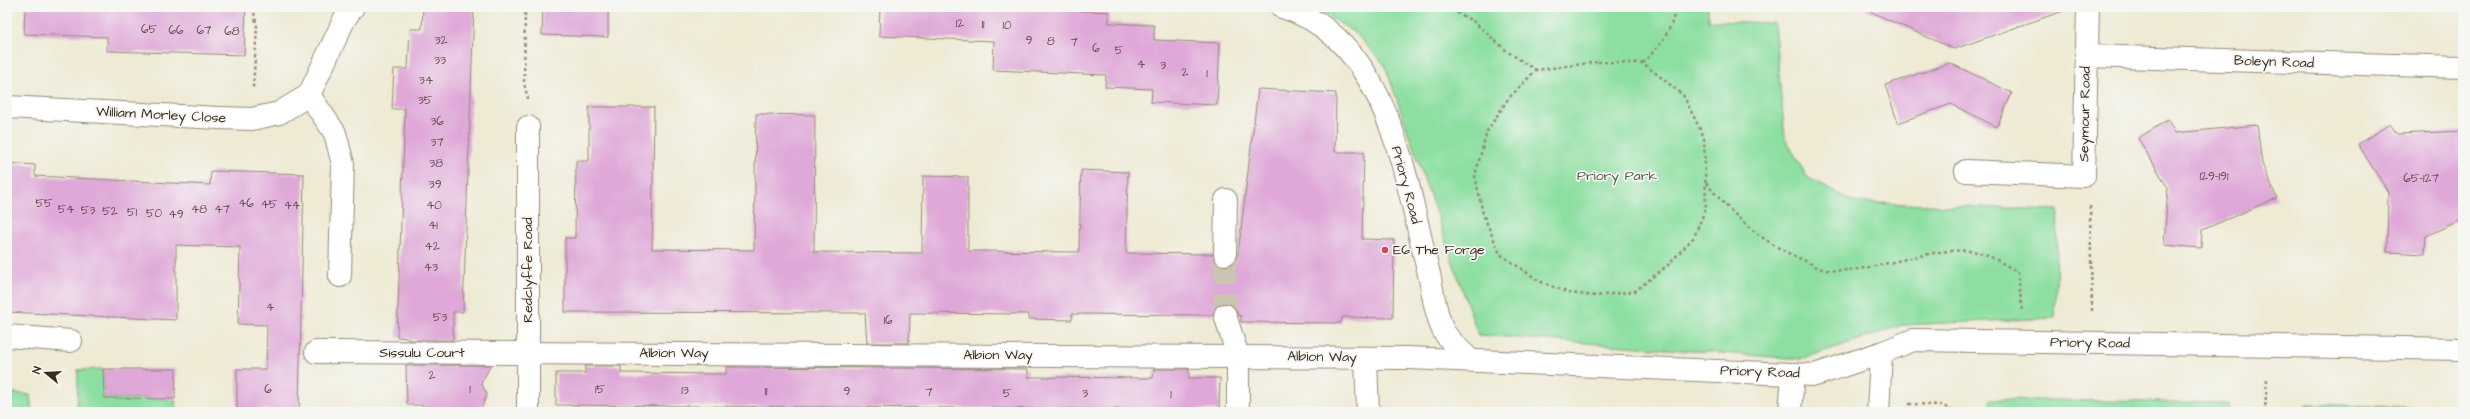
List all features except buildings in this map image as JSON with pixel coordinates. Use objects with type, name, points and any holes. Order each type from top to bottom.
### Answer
[{"type":"street","points":[[340,276],[343,164],[335,133],[309,95],[344,20],[353,7]]},
{"type":"street","name":"Priory Road","points":[[1282,7],[1294,11],[1333,34],[1366,73],[1383,104],[1400,159],[1443,331],[1469,359],[1815,375],[1881,353],[1914,340],[2463,349]]},
{"type":"street","name":"Seymour Road","points":[[1966,171],[2084,176],[2088,7]]},
{"type":"street","name":"Boleyn Road","points":[[2086,56],[2463,67]]},
{"type":"street","name":"William Morley Close","points":[[7,107],[252,118],[279,113],[309,95]]},
{"type":"street","name":"Redclyffe Road","points":[[528,127],[528,412]]},
{"type":"street","points":[[1225,254],[1226,200]]},
{"type":"street","points":[[1225,315],[1229,356],[1238,412]]},
{"type":"street","points":[[7,336],[71,341]]},
{"type":"street","name":"Sissulu Court","points":[[316,352],[528,353]]},
{"type":"street","name":"Albion Way","points":[[528,353],[1229,356],[1469,359]]},
{"type":"street","points":[[1878,408],[1881,353]]},
{"type":"street","points":[[1366,358],[1368,412]]},
{"type":"street","points":[[1790,412],[1793,374]]},
{"type":"path","points":[[253,7],[257,27],[253,96]]},
{"type":"path","points":[[525,7],[524,82],[528,101],[528,127]]},
{"type":"path","points":[[1446,7],[1473,21],[1508,52],[1536,70]]},
{"type":"path","points":[[1643,64],[1662,44],[1675,14],[1675,7]]},
{"type":"path","points":[[1598,62],[1643,64],[1683,95],[1704,137],[1706,208],[1694,237],[1668,265],[1635,291],[1596,296],[1569,293],[1539,281],[1500,254],[1483,214],[1475,176],[1487,131],[1508,99],[1536,70],[1598,62]]},
{"type":"path","points":[[2084,176],[2090,192],[2092,342]]},
{"type":"path","points":[[1706,183],[1729,211],[1760,236],[1794,257],[1826,270],[1863,268],[1948,252],[1978,252],[2018,272],[2024,342]]},
{"type":"path","points":[[2266,412],[2268,346]]},
{"type":"path","points":[[1878,408],[1942,405],[1954,412]]},
{"type":"green space","name":"Priory Park","points":[[1313,7],[1708,7],[1708,21],[1774,23],[1785,138],[1807,177],[1853,202],[2058,210],[2055,318],[1903,325],[1801,359],[1478,335],[1385,65],[1355,33]]},
{"type":"green space","points":[[103,369],[104,398],[175,399],[176,412],[77,412],[78,370]]},
{"type":"green space","points":[[7,392],[30,395],[32,412],[7,412]]},
{"type":"green space","points":[[1990,399],[2228,403],[2229,412],[1990,412]]},
{"type":"green space","points":[[2307,404],[2463,409],[2463,412],[2307,412]]},
{"type":"tunnel","points":[[1225,254],[1225,315]]},
{"type":"place","name":"E6 The Forge","points":[[1385,250]]}]
